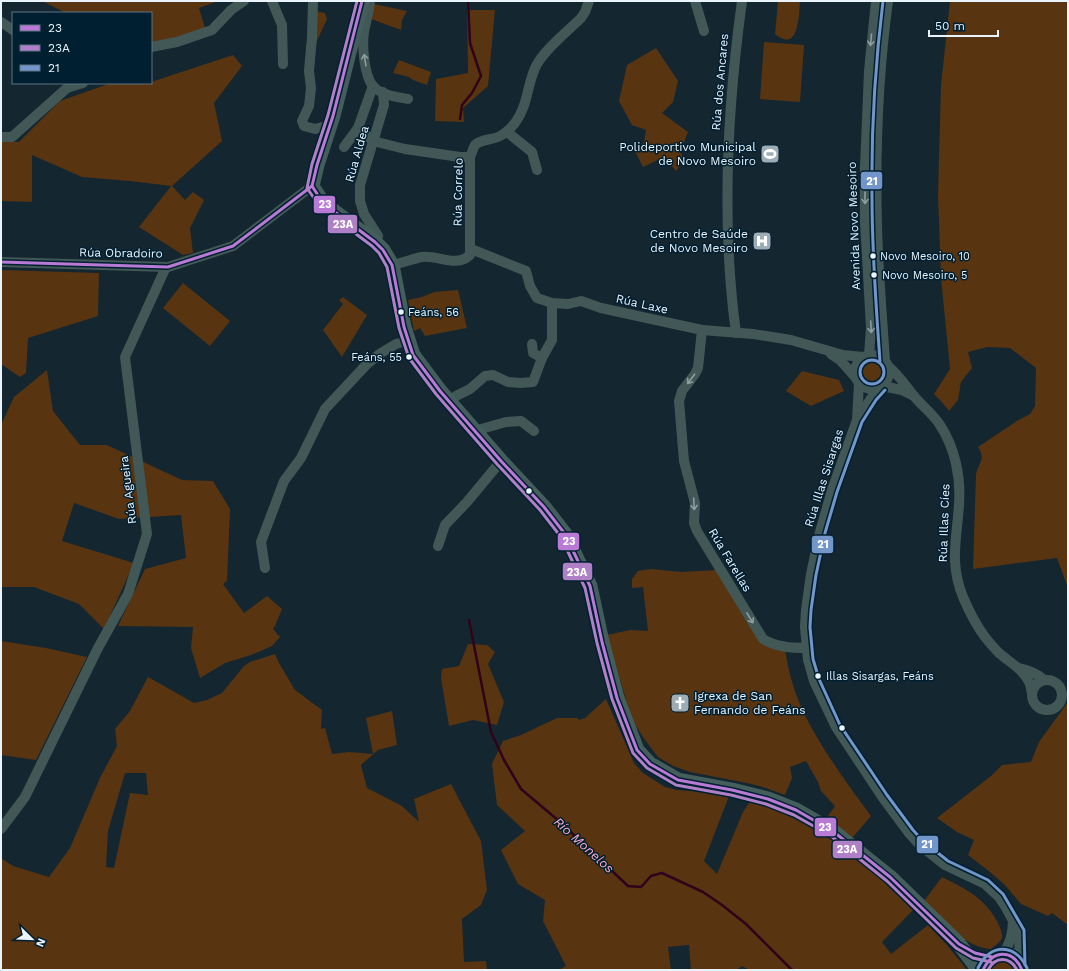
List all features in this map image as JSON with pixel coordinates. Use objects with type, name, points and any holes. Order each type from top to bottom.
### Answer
[{"type":"street","points":[[152,47],[177,42],[212,30],[231,10],[244,1]]},
{"type":"street","points":[[272,1],[282,25],[283,64]]},
{"type":"street","points":[[313,1],[309,70],[312,88],[309,106],[302,121],[304,126],[315,129],[330,125]]},
{"type":"street","points":[[362,1],[330,125],[312,186],[323,203],[375,242],[383,250],[392,265],[407,341],[413,355],[440,392],[544,507],[565,534],[590,586],[602,642],[617,698],[637,750],[650,764],[678,780],[751,794],[796,810],[828,828],[865,855],[890,877],[958,944],[979,970]]},
{"type":"street","points":[[370,1],[364,33],[364,54],[368,77],[373,86],[383,92],[392,96],[408,99]]},
{"type":"street","name":"Rúa Correlo","points":[[471,249],[470,157],[476,145],[480,142],[498,138],[507,132],[515,123],[529,92],[532,74],[537,64],[544,54],[581,18],[589,1]]},
{"type":"street","points":[[695,1],[704,31]]},
{"type":"street","name":"Rúa dos Ancares","points":[[736,333],[730,262],[728,156],[730,103],[742,1]]},
{"type":"street","name":"Avenida Novo Mesoiro","points":[[866,356],[871,338],[871,328],[865,229],[865,167],[869,71],[876,1]]},
{"type":"street","name":"Avenida Novo Mesoiro","points":[[886,363],[879,278],[876,170],[878,101],[888,1]]},
{"type":"street","points":[[1,22],[12,29]]},
{"type":"street","points":[[1,137],[12,137],[65,85]]},
{"type":"street","points":[[344,147],[358,128],[373,86]]},
{"type":"street","name":"Rúa Aldea","points":[[375,242],[378,236],[364,214],[360,200],[360,185],[384,105],[383,92]]},
{"type":"street","points":[[358,128],[373,141],[405,149],[460,157],[470,157]]},
{"type":"street","points":[[507,132],[532,152],[536,170]]},
{"type":"street","name":"Rúa Obradoiro","points":[[1,262],[166,267],[233,246],[312,186]]},
{"type":"street","points":[[392,265],[424,257],[459,262],[466,259],[470,255],[471,249]]},
{"type":"street","name":"Rúa Laxe","points":[[471,249],[526,272],[530,286],[537,298],[552,303],[568,304],[581,301],[602,308],[702,330],[753,334],[791,340],[843,355],[866,356]]},
{"type":"street","name":"Rúa Agueira","points":[[1,829],[25,798],[98,648],[128,594],[147,534],[125,357],[166,267]]},
{"type":"street","points":[[449,402],[456,396],[470,389],[485,376],[493,375],[508,382],[533,382],[542,358],[552,340],[552,303]]},
{"type":"street","name":"Rúa Farellas","points":[[702,330],[698,368],[682,391],[679,402],[684,461],[695,503],[694,523],[697,531],[763,639],[779,646],[807,648]]},
{"type":"street","points":[[265,568],[261,542],[284,481],[301,458],[325,409],[381,352],[396,344],[407,341]]},
{"type":"street","points":[[532,344],[533,352],[542,358]]},
{"type":"street","name":"Rúa Laxe","points":[[828,351],[840,360],[857,381]]},
{"type":"street","points":[[875,355],[880,357],[886,363],[889,372],[888,378],[882,386],[875,389],[869,389],[857,381],[855,372],[856,366],[858,361],[866,356],[875,355]]},
{"type":"street","name":"Rúa Illas Cíes","points":[[886,363],[898,374],[914,396],[928,410],[940,426],[950,446],[956,467],[960,492],[954,546],[955,572],[962,595],[972,616],[985,636],[999,653],[1018,668],[1030,683],[1033,700],[1037,706],[1042,709],[1049,710],[1056,707],[1060,702],[1062,695],[1061,689],[1057,683],[1051,680],[1044,680],[1040,675],[1018,668]]},
{"type":"street","name":"Rúa Illas Sisargas","points":[[857,381],[857,420]]},
{"type":"street","name":"Rúa Illas Cíes","points":[[882,386],[902,390],[914,396]]},
{"type":"street","name":"Rúa Illas Sisargas","points":[[882,386],[872,397],[857,420],[832,490],[820,532],[811,574],[805,627],[807,648],[814,681],[836,727],[883,798],[909,833],[920,845],[945,865],[977,880],[992,890],[1006,906],[1019,932],[1021,967]]},
{"type":"street","points":[[474,430],[506,422],[521,421],[534,431]]},
{"type":"street","points":[[438,546],[445,525],[467,502],[501,461]]},
{"type":"street","points":[[1032,694],[1033,687],[1038,682],[1044,680]]},
{"type":"street","points":[[1057,683],[1068,683]]},
{"type":"street","points":[[983,970],[985,964],[1007,948],[1012,938],[1012,918]]},
{"type":"street","points":[[958,944],[975,953],[997,955],[1006,954],[1014,958],[1021,967]]},
{"type":"shaded area","points":[[42,1],[218,1],[199,8],[205,28],[177,38],[152,43],[152,12],[64,12]]},
{"type":"shaded area","points":[[778,1],[800,1],[796,30],[793,36],[789,39],[783,39],[775,34]]},
{"type":"shaded area","points":[[950,1],[1068,1],[1068,588],[1057,558],[973,569],[976,474],[982,458],[978,447],[1030,414],[1035,406],[1036,368],[1010,348],[987,347],[968,352],[972,368],[961,382],[958,400],[949,411],[934,394],[950,369],[941,278],[938,195],[941,85]]},
{"type":"shaded area","points":[[374,4],[407,11],[402,20],[401,30],[371,19]]},
{"type":"shaded area","points":[[467,10],[495,10],[488,86],[463,108],[464,122],[435,121],[436,79],[468,73]]},
{"type":"shaded area","points":[[315,11],[325,13],[327,19],[316,43]]},
{"type":"shaded area","points":[[764,42],[804,45],[800,102],[760,99]]},
{"type":"shaded area","points":[[656,48],[678,81],[673,102],[662,113],[688,132],[680,152],[685,159],[676,171],[664,157],[643,167],[635,151],[644,142],[646,130],[632,125],[619,101],[627,65]]},
{"type":"shaded area","points":[[233,55],[242,66],[214,103],[222,141],[172,186],[185,200],[193,192],[204,200],[190,228],[193,253],[183,255],[139,227],[171,186],[82,177],[32,155],[32,202],[1,201],[1,142],[19,142],[60,101],[108,84],[152,84],[152,82]]},
{"type":"shaded area","points":[[399,60],[431,72],[427,85],[409,77],[393,73]]},
{"type":"shaded area","points":[[1,270],[99,273],[98,316],[28,338],[26,373],[20,377],[1,364]]},
{"type":"shaded area","points":[[183,283],[230,321],[210,346],[163,308]]},
{"type":"shaded area","points":[[458,290],[467,328],[425,336],[420,328],[414,331],[408,300],[422,297],[434,292]]},
{"type":"shaded area","points":[[343,297],[367,315],[342,357],[323,330],[343,304],[339,300]]},
{"type":"shaded area","points":[[872,359],[881,363],[885,372],[881,381],[872,385],[863,381],[859,372],[863,363]]},
{"type":"shaded area","points":[[47,370],[53,411],[80,445],[107,445],[182,480],[213,481],[230,509],[227,581],[223,584],[244,613],[267,596],[282,609],[273,629],[280,637],[272,646],[251,655],[225,663],[200,678],[191,648],[193,627],[118,626],[145,569],[186,558],[181,515],[119,519],[74,503],[62,541],[134,563],[104,629],[79,604],[34,587],[1,587],[1,425],[14,397]]},
{"type":"shaded area","points":[[802,371],[839,380],[844,391],[811,406],[786,391]]},
{"type":"shaded area","points":[[651,569],[681,572],[717,570],[761,641],[785,649],[792,680],[799,702],[807,719],[827,753],[871,816],[852,838],[825,820],[835,806],[821,791],[818,782],[806,761],[790,767],[792,778],[785,795],[763,787],[690,772],[673,766],[658,757],[645,740],[632,720],[607,635],[630,630],[648,631],[643,587],[632,588],[632,579],[638,571]]},
{"type":"shaded area","points":[[1,641],[46,648],[87,657],[36,760],[1,755]]},
{"type":"shaded area","points":[[468,644],[487,645],[495,652],[488,664],[504,702],[497,725],[473,720],[449,726],[441,678],[442,669],[459,666]]},
{"type":"shaded area","points":[[275,654],[295,690],[322,710],[321,729],[325,728],[332,754],[349,752],[373,754],[366,718],[392,711],[397,745],[378,750],[361,765],[367,788],[402,806],[419,822],[414,799],[451,784],[481,841],[487,890],[481,905],[462,919],[464,962],[486,961],[487,970],[1,970],[1,858],[13,866],[49,877],[70,848],[100,778],[117,746],[115,729],[130,711],[148,677],[194,703],[207,700],[222,693],[244,666],[250,662]],"holes":[[[125,773],[146,773],[148,795],[130,793],[114,868],[106,867],[108,831]]]},
{"type":"shaded area","points":[[606,699],[634,763],[643,773],[665,787],[677,790],[729,796],[704,861],[717,874],[743,812],[751,800],[801,822],[846,849],[880,876],[914,909],[882,942],[891,954],[928,925],[947,945],[967,970],[749,970],[742,966],[736,970],[691,970],[689,945],[668,947],[671,970],[559,970],[566,966],[543,921],[545,900],[518,884],[501,850],[525,831],[497,805],[492,764],[503,741],[521,735],[557,718],[577,718],[579,720],[585,718]]},
{"type":"shaded area","points":[[1068,702],[1068,925],[1052,913],[1048,916],[1021,904],[1005,885],[968,855],[974,840],[957,832],[937,818],[991,776],[1002,765],[1031,762],[1039,742]]},
{"type":"shaded area","points":[[942,877],[974,895],[993,914],[1001,930],[1002,938],[991,949],[980,947],[962,938],[924,901]]},
{"type":"shaded area","points":[[1001,960],[1010,962],[1015,970],[989,970],[990,967]]},
{"type":"waterway","name":"Río Monelos","points":[[460,119],[462,105],[472,93],[481,76],[470,43],[468,1]]},
{"type":"waterway","name":"Río Monelos","points":[[469,620],[491,732],[504,760],[521,789],[559,821],[628,886],[641,887],[651,876],[662,873],[703,892],[746,924],[792,970]]},
{"type":"transit line","name":"23A","points":[[357,1],[328,115],[312,164],[307,188],[320,207],[372,246],[379,253],[387,267],[399,328],[409,358],[436,394],[497,464],[540,510],[561,537],[585,588],[597,643],[612,699],[633,753],[647,768],[676,785],[731,795],[766,804],[794,815],[831,836],[887,881],[956,948],[973,958],[991,962]]},
{"type":"transit line","name":"23","points":[[362,1],[333,116],[317,165],[312,186],[323,203],[375,242],[383,250],[392,265],[404,327],[413,355],[440,391],[501,461],[544,507],[565,534],[590,586],[602,642],[617,698],[637,750],[650,764],[678,780],[732,790],[768,799],[796,810],[834,832],[890,877],[959,944],[975,953],[992,957]]},
{"type":"transit line","name":"21","points":[[880,361],[873,259],[872,149],[874,99],[883,1]]},
{"type":"transit line","name":"23","points":[[1,262],[168,267],[233,246],[312,186]]},
{"type":"transit line","name":"21","points":[[872,360],[880,364],[884,372],[880,380],[872,384],[864,380],[860,372],[864,364],[872,360]]},
{"type":"transit line","name":"21","points":[[885,390],[876,400],[862,422],[837,492],[825,533],[816,575],[811,610],[810,627],[813,659],[819,679],[840,725],[887,795],[913,830],[923,841],[948,861],[988,880],[1003,894],[1024,930],[1025,965]]},
{"type":"transit line","name":"21","points":[[978,968],[989,954],[996,950],[1002,949],[1009,950],[1016,954],[1027,968]]},
{"type":"transit line","name":"23","points":[[983,970],[992,958],[1003,954],[1014,958],[1022,970]]},
{"type":"transit line","name":"23A","points":[[988,970],[991,965],[998,960],[1007,960],[1014,965],[1017,970]]},
{"type":"place","name":"Polideportivo Municipal de Novo Mesoiro","points":[[770,154]]},
{"type":"place","name":"Centro de Saúde de Novo Mesoiro","points":[[762,241]]},
{"type":"place","name":"Novo Mesoiro, 10","points":[[873,256]]},
{"type":"place","name":"Novo Mesoiro, 5","points":[[874,275]]},
{"type":"place","name":"Feáns, 56","points":[[401,312]]},
{"type":"place","name":"Feáns, 55","points":[[409,357]]},
{"type":"place","name":"Illas Sisargas, Feáns","points":[[818,676]]},
{"type":"place","name":"Igrexa de San Fernando de Feáns","points":[[680,703]]}]
